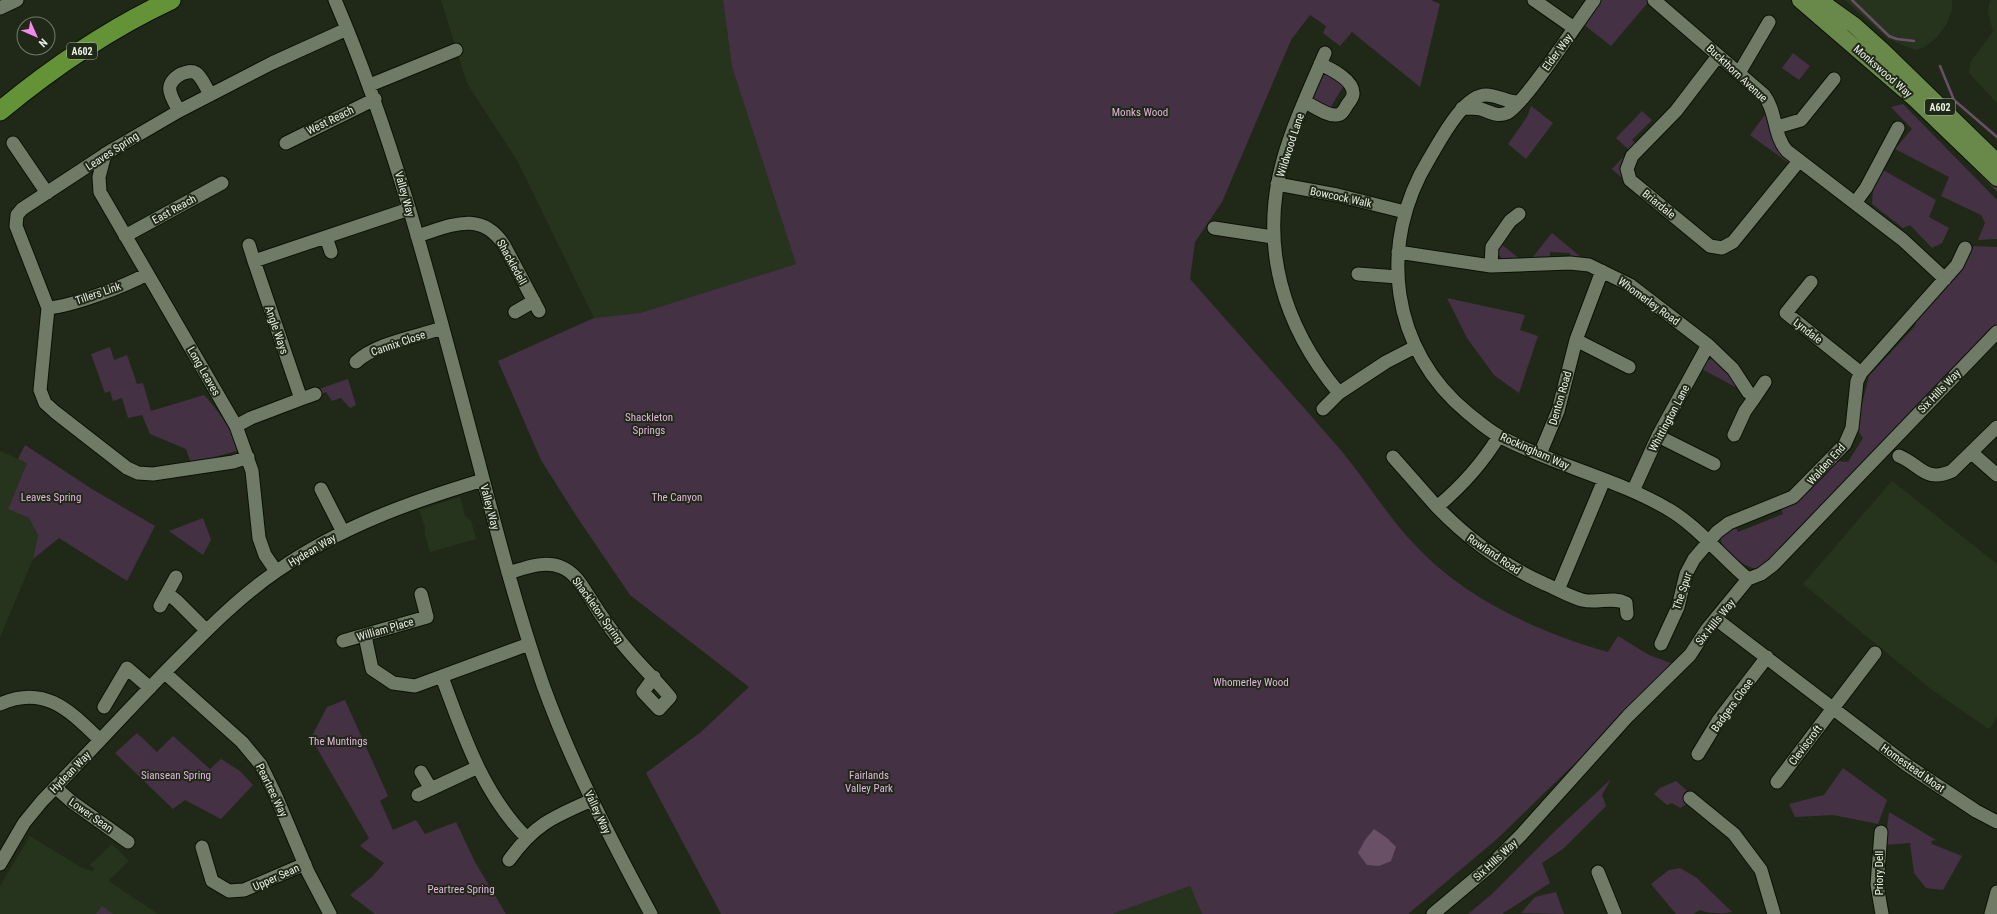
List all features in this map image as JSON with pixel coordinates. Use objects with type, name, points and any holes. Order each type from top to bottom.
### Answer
[{"type":"highway","name":"A602","points":[[0,97],[76,41],[104,23],[148,0]]},
{"type":"highway","name":"A602","points":[[0,111],[54,69],[102,38],[170,0]]},
{"type":"main road","name":"Monkswood Way","points":[[1800,0],[1916,100],[1997,178]]},
{"type":"main road","name":"Monkswood Way","points":[[1819,0],[1854,25],[1997,162]]},
{"type":"street","points":[[0,8],[17,0]]},
{"type":"street","points":[[1534,0],[1574,28]]},
{"type":"street","name":"Elder Way","points":[[1462,108],[1474,108],[1497,114],[1508,112],[1518,102],[1594,0]]},
{"type":"street","name":"Buckthorn Avenue","points":[[1654,0],[1768,100],[1775,116],[1783,146],[1799,161],[1903,240],[1945,279]]},
{"type":"street","name":"Valley Way","points":[[339,1],[347,29],[370,85],[394,157],[417,236],[508,573],[529,644],[544,687],[592,800],[651,914]]},
{"type":"street","points":[[1739,73],[1769,22]]},
{"type":"street","name":"Leaves Spring","points":[[248,458],[233,462],[153,474],[138,473],[127,468],[45,403],[40,390],[48,308],[16,222],[17,215],[22,209],[105,154],[179,111],[210,94],[347,29]]},
{"type":"street","points":[[370,85],[456,50]]},
{"type":"street","name":"Briardale","points":[[1718,56],[1676,111],[1632,156],[1627,169],[1630,180],[1710,246],[1722,248],[1733,242],[1799,161]]},
{"type":"street","name":"Wildwood Lane","points":[[1305,102],[1331,114],[1339,115],[1343,113],[1352,97],[1352,88],[1332,70],[1322,58],[1305,102],[1283,159],[1277,184],[1273,237],[1277,268],[1285,300],[1295,327],[1310,356],[1338,393]]},
{"type":"street","points":[[179,111],[170,92],[170,86],[172,81],[182,74],[191,72],[198,74],[210,94]]},
{"type":"street","points":[[1777,127],[1801,120],[1834,79]]},
{"type":"street","name":"West Reach","points":[[286,143],[375,99]]},
{"type":"street","name":"Rockingham Way","points":[[1462,108],[1423,169],[1405,212],[1398,252],[1398,277],[1404,316],[1415,347],[1430,374],[1456,404],[1498,436],[1633,491],[1669,509],[1748,579]]},
{"type":"street","points":[[1855,203],[1866,188],[1898,128]]},
{"type":"street","points":[[13,143],[47,193]]},
{"type":"street","points":[[98,183],[105,154]]},
{"type":"street","name":"Long Leaves","points":[[82,170],[98,183],[100,192],[236,426],[254,479],[259,538],[265,555],[276,571]]},
{"type":"street","name":"East Reach","points":[[125,236],[222,183]]},
{"type":"street","name":"Bowcock Walk","points":[[1277,184],[1337,195],[1405,212]]},
{"type":"street","points":[[254,261],[409,209]]},
{"type":"street","points":[[1491,266],[1492,247],[1510,221],[1519,214]]},
{"type":"street","name":"Shackledell","points":[[417,236],[469,222],[489,228],[498,236],[504,245],[536,306],[515,312]]},
{"type":"street","points":[[1214,228],[1273,237]]},
{"type":"street","points":[[326,237],[332,252]]},
{"type":"street","name":"Angle Ways","points":[[249,246],[301,399]]},
{"type":"street","name":"Walden End","points":[[1708,542],[1722,527],[1729,523],[1793,497],[1836,454],[1850,437],[1856,381],[1861,373],[1957,265],[1965,248]]},
{"type":"street","name":"Whomerley Road","points":[[1398,252],[1491,266],[1570,263],[1589,265],[1636,290],[1708,345],[1732,368],[1748,392],[1755,398]]},
{"type":"street","name":"Denton Road","points":[[1540,454],[1558,411],[1576,340],[1602,271]]},
{"type":"street","name":"Tillers Link","points":[[48,308],[67,304],[130,282],[147,274]]},
{"type":"street","points":[[1358,274],[1398,277]]},
{"type":"street","name":"Lyndale","points":[[1811,282],[1786,313],[1861,373]]},
{"type":"street","name":"Cannix Close","points":[[356,362],[363,355],[378,349],[442,328]]},
{"type":"street","name":"Six Hills Way","points":[[1433,914],[1490,866],[1521,835],[1628,716],[1690,655],[1748,579],[1761,574],[1773,564],[1997,332]]},
{"type":"street","points":[[1576,340],[1629,367]]},
{"type":"street","name":"Whittington Lane","points":[[1633,491],[1658,436],[1708,345]]},
{"type":"street","points":[[1323,410],[1338,393],[1386,362],[1415,347]]},
{"type":"street","points":[[1734,435],[1745,411],[1765,382]]},
{"type":"street","points":[[236,426],[251,418],[315,394]]},
{"type":"street","points":[[1899,456],[1907,459],[1927,474],[1935,476],[1952,471],[1997,427]]},
{"type":"street","points":[[1437,507],[1473,474],[1498,436]]},
{"type":"street","points":[[1658,436],[1714,464]]},
{"type":"street","points":[[1972,453],[1997,475]]},
{"type":"street","name":"Rowland Road","points":[[1393,457],[1437,507],[1468,537],[1489,553],[1523,574],[1558,590],[1590,602],[1618,599],[1626,603],[1627,614]]},
{"type":"street","name":"Hydean Way","points":[[0,864],[24,823],[55,787],[206,630],[237,602],[276,571],[343,532],[427,496],[483,480]]},
{"type":"street","points":[[1558,590],[1604,480]]},
{"type":"street","name":"Hydean Way","points":[[321,489],[343,532]]},
{"type":"street","name":"The Spur","points":[[1661,644],[1678,607],[1686,574],[1694,559],[1708,542]]},
{"type":"street","name":"Shackleton Spring","points":[[508,573],[543,564],[555,565],[568,570],[578,581],[605,621],[654,677]]},
{"type":"street","points":[[160,606],[176,577]]},
{"type":"street","points":[[167,593],[206,630]]},
{"type":"street","name":"William Place","points":[[343,641],[365,636],[427,617],[421,594]]},
{"type":"street","name":"Homestead Moat","points":[[1716,619],[1726,628],[1768,657],[1907,765],[1976,811],[1997,822]]},
{"type":"street","points":[[365,636],[372,668],[392,683],[415,686],[529,644]]},
{"type":"street","points":[[1832,708],[1875,653]]},
{"type":"street","name":"Badgers Close","points":[[1698,754],[1718,721],[1768,657]]},
{"type":"street","points":[[104,707],[127,668],[150,688]]},
{"type":"street","name":"Peartree Way","points":[[165,673],[242,742],[261,765],[305,864],[330,914]]},
{"type":"street","points":[[442,677],[478,767],[502,809],[526,837]]},
{"type":"street","points":[[0,704],[24,697],[41,697],[64,708],[100,740]]},
{"type":"street","name":"Cleviscroft","points":[[1777,782],[1832,708]]},
{"type":"street","points":[[418,795],[478,767]]},
{"type":"street","points":[[422,772],[431,789]]},
{"type":"street","name":"Lower Sean","points":[[55,787],[72,802],[128,842]]},
{"type":"street","points":[[1690,798],[1734,834],[1761,870],[1774,914]]},
{"type":"street","points":[[509,860],[526,837],[550,819],[592,800]]},
{"type":"street","name":"Priory Dell","points":[[1880,832],[1877,880],[1882,914]]},
{"type":"street","name":"Upper Sean","points":[[202,847],[212,881],[229,891],[244,890],[305,864]]},
{"type":"street","points":[[1598,872],[1615,914]]},
{"type":"street","points":[[1991,914],[1997,892]]},
{"type":"shaded area","points":[[441,0],[723,0],[732,67],[796,264],[640,313],[594,318],[518,162],[467,83]]},
{"type":"shaded area","points":[[1845,0],[1952,0],[1952,10],[1946,25],[1935,39],[1923,48],[1915,50],[1889,39]]},
{"type":"shaded area","points":[[1990,0],[1997,0],[1997,103],[1969,73],[1971,61],[1993,32],[1988,11]]},
{"type":"shaded area","points":[[0,451],[27,463],[8,509],[29,518],[38,535],[33,559],[0,637]]},
{"type":"shaded area","points":[[1892,481],[1997,564],[1997,717],[1989,729],[1931,689],[1803,584]]},
{"type":"shaded area","points":[[460,497],[465,516],[471,521],[476,539],[430,552],[425,535],[425,527],[419,510]]},
{"type":"shaded area","points":[[1374,829],[1387,838],[1396,847],[1391,861],[1379,866],[1367,865],[1358,853],[1365,840]]},
{"type":"shaded area","points":[[30,836],[82,868],[92,871],[95,869],[90,865],[112,844],[129,861],[108,881],[158,914],[0,914],[0,886]]},
{"type":"shaded area","points":[[1190,886],[1202,914],[1112,914]]},
{"type":"green space","points":[[723,0],[1431,0],[1440,4],[1420,87],[1352,32],[1340,46],[1323,33],[1326,26],[1310,15],[1291,40],[1222,202],[1195,242],[1190,279],[1338,447],[1404,533],[1435,564],[1456,582],[1504,611],[1529,624],[1555,634],[1608,652],[1618,636],[1649,655],[1676,665],[1497,839],[1408,914],[1202,914],[1190,886],[1112,914],[721,914],[646,773],[701,732],[749,687],[630,595],[577,517],[541,460],[498,361],[594,318],[640,313],[796,264],[732,67]]},
{"type":"green space","points":[[1600,0],[1650,0],[1611,46],[1583,24]]},
{"type":"green space","points":[[1793,53],[1810,66],[1799,80],[1782,68]]},
{"type":"green space","points":[[1323,75],[1328,75],[1344,85],[1329,110],[1312,97],[1318,78]]},
{"type":"green space","points":[[1903,104],[1997,200],[1997,239],[1978,240],[1985,223],[1981,215],[1941,196],[1949,177],[1895,149],[1912,129],[1891,107]]},
{"type":"green space","points":[[1531,106],[1553,123],[1526,159],[1508,144],[1527,117]]},
{"type":"green space","points":[[1642,111],[1652,120],[1632,140],[1636,144],[1630,151],[1616,138]]},
{"type":"green space","points":[[1767,112],[1789,158],[1790,164],[1750,135]]},
{"type":"green space","points":[[1955,149],[1997,183],[1997,192]]},
{"type":"green space","points":[[1624,156],[1622,164],[1624,180],[1612,169]]},
{"type":"green space","points":[[1883,170],[1936,200],[1929,217],[1949,228],[1942,243],[1932,248],[1910,225],[1903,228],[1872,204],[1873,189]]},
{"type":"green space","points":[[1552,233],[1581,257],[1570,257],[1570,253],[1550,252],[1550,258],[1532,258]]},
{"type":"green space","points":[[1501,244],[1520,259],[1502,259],[1497,252]]},
{"type":"green space","points":[[1974,246],[1997,247],[1997,327],[1965,356],[1772,562],[1761,567],[1754,568],[1733,556],[1721,542],[1721,538],[1725,532],[1735,526],[1738,532],[1783,514],[1781,507],[1796,500],[1838,461],[1848,462],[1863,438],[1856,428],[1869,376],[1915,326],[1917,319],[1958,275]]},
{"type":"green space","points":[[1447,298],[1525,315],[1520,330],[1538,336],[1519,393],[1494,375],[1467,338]]},
{"type":"green space","points":[[110,347],[114,360],[127,355],[137,384],[143,383],[151,411],[204,395],[220,414],[232,435],[237,451],[191,463],[186,449],[150,434],[142,415],[128,418],[122,398],[113,401],[110,391],[105,393],[91,354]]},
{"type":"green space","points":[[1714,358],[1731,373],[1739,389],[1702,369],[1706,361]]},
{"type":"green space","points":[[348,379],[356,405],[350,408],[341,398],[332,401],[326,392],[318,395],[316,390]]},
{"type":"green space","points":[[25,445],[92,489],[155,526],[127,581],[59,538],[33,559],[38,535],[29,518],[8,509],[27,463],[18,459]]},
{"type":"green space","points":[[203,518],[211,540],[203,555],[169,531]]},
{"type":"green space","points":[[345,700],[388,796],[380,801],[393,830],[416,820],[425,834],[456,822],[475,862],[506,914],[375,914],[350,895],[372,877],[384,863],[360,846],[369,838],[311,738],[327,707]]},
{"type":"green space","name":"Siansean Spring","points":[[137,733],[157,752],[173,736],[210,769],[221,759],[240,771],[253,785],[221,819],[185,800],[173,809],[115,753]]},
{"type":"green space","points":[[1843,768],[1887,800],[1878,824],[1833,815],[1795,817],[1789,804],[1824,795]]},
{"type":"green space","points":[[1611,779],[1602,795],[1606,806],[1563,849],[1542,863],[1550,883],[1502,914],[1468,914],[1492,894],[1555,831]]},
{"type":"green space","points":[[1676,781],[1692,795],[1690,802],[1680,808],[1672,803],[1667,805],[1654,794],[1660,788]]},
{"type":"green space","points":[[1889,812],[1936,840],[1931,841],[1932,844],[1962,856],[1943,890],[1926,888],[1914,873],[1910,843],[1885,845]]},
{"type":"green space","points":[[1680,868],[1697,878],[1732,912],[1716,913],[1700,910],[1693,914],[1676,914],[1651,884],[1669,870]]},
{"type":"green space","points":[[1556,892],[1564,914],[1521,913],[1535,897]]},
{"type":"green space","points":[[102,906],[113,914],[96,914]]},
{"type":"waterway","points":[[1852,0],[1889,36],[1897,39],[1914,41]]},
{"type":"waterway","points":[[1940,66],[1954,100],[1997,137]]},
{"type":"park label","name":"Monks Wood","points":[[1140,112]]},
{"type":"park label","name":"Shackleton Springs","points":[[649,423]]},
{"type":"park label","name":"The Canyon","points":[[677,497]]},
{"type":"park label","name":"Whomerley Wood","points":[[1251,682]]},
{"type":"park label","name":"The Muntings","points":[[338,741]]},
{"type":"park label","name":"Fairlands Valley Park","points":[[869,781]]},
{"type":"park label","name":"Peartree Spring","points":[[461,889]]}]
